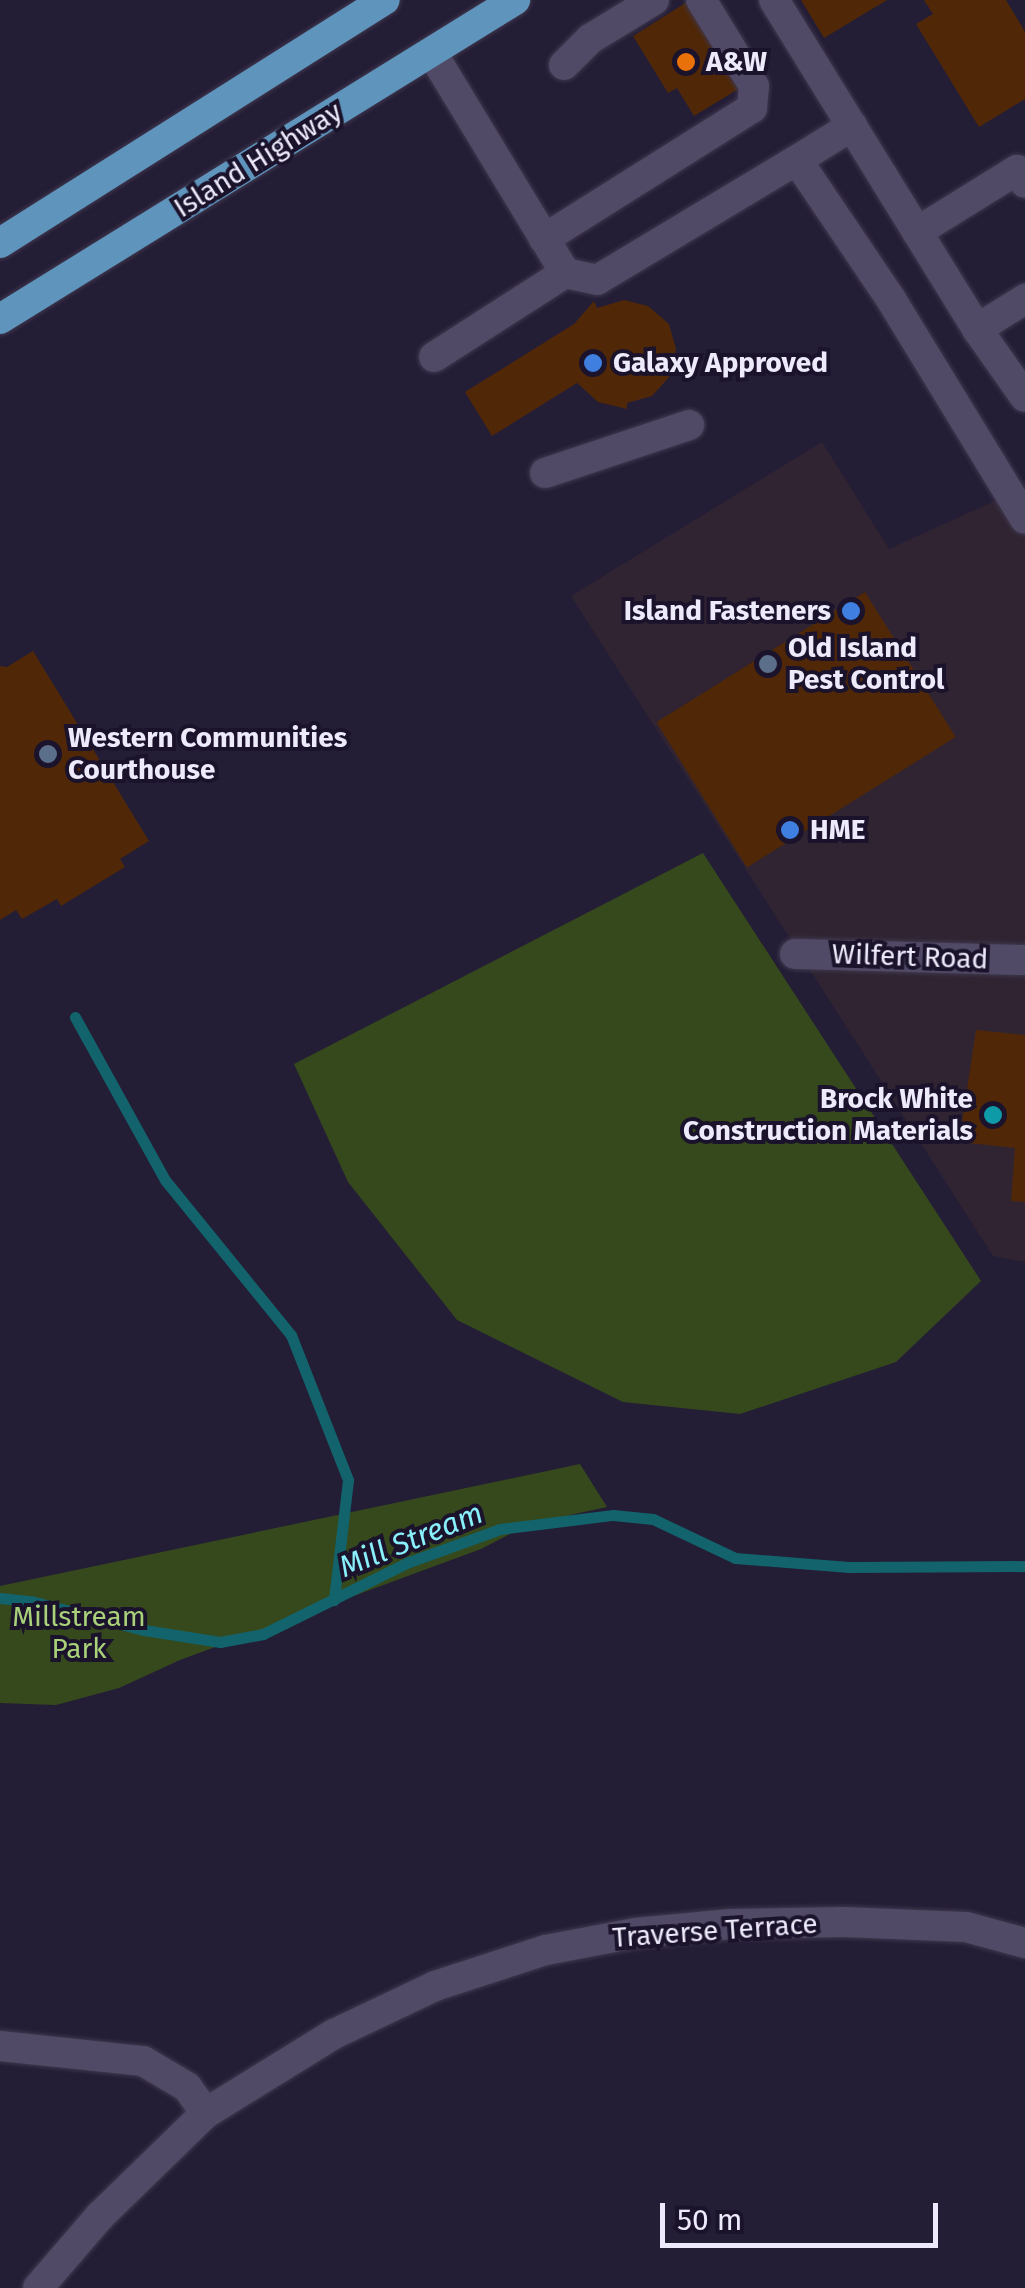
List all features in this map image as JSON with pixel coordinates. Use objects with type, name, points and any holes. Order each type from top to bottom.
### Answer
[{"type":"main road","points":[[0,243],[385,0]]},
{"type":"main road","name":"Island Highway","points":[[0,320],[515,0]]},
{"type":"street","points":[[564,65],[590,39],[654,0]]},
{"type":"street","points":[[544,238],[752,108],[754,86],[701,0]]},
{"type":"street","points":[[774,0],[977,328],[1025,397]]},
{"type":"street","points":[[432,52],[565,273]]},
{"type":"street","points":[[434,357],[565,273],[598,280],[852,126]]},
{"type":"street","points":[[797,160],[892,301],[1025,520]]},
{"type":"street","points":[[917,232],[1017,170],[1025,183]]},
{"type":"street","points":[[977,328],[1025,299]]},
{"type":"street","points":[[545,473],[688,424]]},
{"type":"street","name":"Wilfert Road","points":[[796,954],[1025,960]]},
{"type":"street","name":"Traverse Terrace","points":[[38,2288],[100,2216],[206,2113],[334,2034],[435,1986],[564,1947],[636,1932],[844,1922],[966,1927],[1025,1943]]},
{"type":"street","points":[[0,2046],[143,2061],[188,2087],[206,2113]]},
{"type":"shaded area","points":[[822,442],[889,549],[1025,487],[1025,1262],[993,1256],[571,596]]},
{"type":"green space","points":[[703,853],[981,1281],[896,1362],[740,1414],[623,1402],[457,1320],[348,1182],[294,1064]]},
{"type":"green space","name":"Millstream Park","points":[[580,1464],[607,1507],[529,1524],[481,1549],[180,1660],[119,1688],[56,1705],[0,1703],[0,1586]]},
{"type":"building","points":[[801,0],[887,0],[824,38]]},
{"type":"building","points":[[924,0],[1006,0],[1025,32],[1025,99],[979,127],[916,24],[933,14]]},
{"type":"building","name":"A&W","points":[[687,2],[740,88],[694,116],[677,88],[668,93],[633,36]]},
{"type":"building","name":"Galaxy Approved","points":[[624,300],[648,306],[669,324],[676,349],[670,376],[652,396],[627,403],[627,409],[598,402],[577,383],[492,436],[465,392],[574,324],[594,301],[597,308]]},
{"type":"building","points":[[865,592],[956,737],[747,867],[656,722]]},
{"type":"building","name":"Western Communities Courthouse","points":[[33,651],[149,841],[120,859],[125,867],[61,906],[57,899],[22,919],[16,910],[0,920],[0,666],[7,667]]},
{"type":"building","name":"Brock White Construction Materials","points":[[976,1030],[1025,1035],[1025,1202],[1011,1201],[1015,1148],[959,1142]]},
{"type":"waterway","points":[[75,1017],[165,1180],[291,1335],[348,1480],[334,1600]]},
{"type":"waterway","name":"Mill Stream","points":[[0,1598],[31,1601],[144,1630],[220,1642],[263,1634],[409,1562],[500,1529],[613,1515],[653,1519],[735,1558],[849,1567],[1025,1566]]},
{"type":"place","name":"A&W","points":[[686,62]]},
{"type":"place","name":"Galaxy Approved","points":[[593,363]]},
{"type":"place","name":"Island Fasteners","points":[[851,611]]},
{"type":"place","name":"Old Island Pest Control","points":[[768,664]]},
{"type":"place","name":"Western Communities Courthouse","points":[[48,754]]},
{"type":"place","name":"HME","points":[[790,830]]},
{"type":"place","name":"Brock White Construction Materials","points":[[993,1115]]}]
